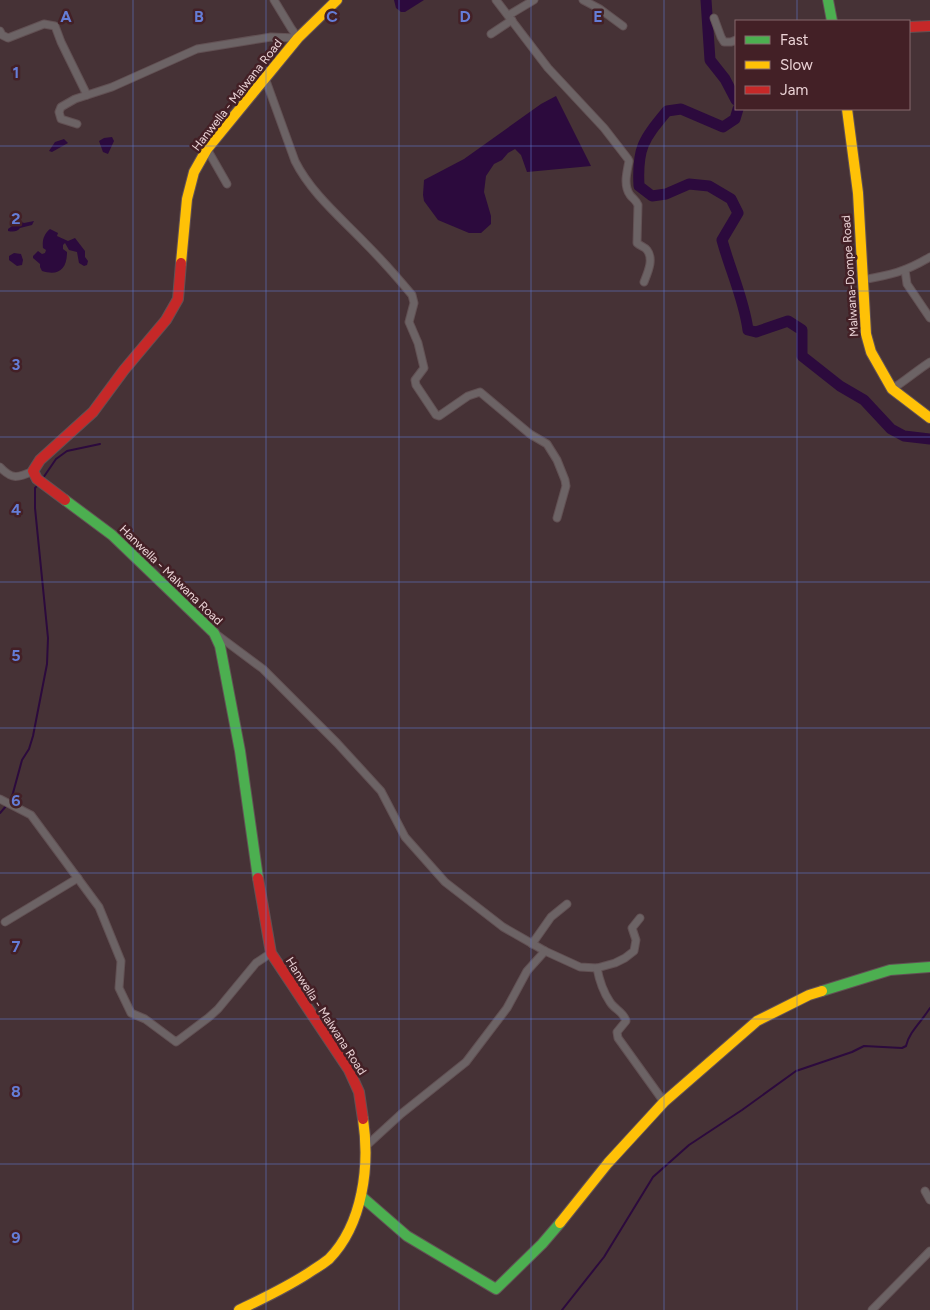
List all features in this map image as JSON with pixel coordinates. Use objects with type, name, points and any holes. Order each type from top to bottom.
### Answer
[{"type":"street","points":[[274,0],[298,38]]},
{"type":"street","name":"Hanwella - Malwana Road","points":[[239,1310],[301,1278],[328,1260],[346,1237],[361,1196],[366,1153],[360,1092],[349,1070],[271,953],[259,889],[240,751],[220,646],[214,633],[112,535],[38,479],[40,460],[92,412],[166,320],[178,299],[187,199],[194,172],[207,149],[298,38],[337,0]]},
{"type":"street","points":[[496,0],[548,68],[604,128],[628,159],[626,185],[630,195],[636,200],[638,205],[637,243],[646,248],[650,256],[650,264],[644,282]]},
{"type":"street","points":[[490,34],[534,0]]},
{"type":"street","points":[[583,0],[600,9],[624,26]]},
{"type":"street","points":[[828,0],[832,20]]},
{"type":"street","points":[[714,18],[724,42],[735,40]]},
{"type":"street","points":[[0,31],[8,38],[44,24],[55,26],[87,95]]},
{"type":"street","points":[[910,26],[930,26]]},
{"type":"street","points":[[77,124],[61,119],[58,112],[61,107],[87,95],[112,87],[197,49],[271,37],[298,38]]},
{"type":"street","points":[[265,78],[301,173],[336,214],[412,295],[414,303],[409,322],[418,343],[424,368],[415,380],[416,385],[436,415],[439,416],[468,396],[480,392],[530,434],[547,444],[558,460],[565,480],[564,495],[556,518]]},
{"type":"street","name":"Malwana-Dompe Road","points":[[847,110],[852,131],[866,334],[871,352],[892,389],[930,418]]},
{"type":"street","points":[[207,149],[227,184]]},
{"type":"street","points":[[862,280],[912,268],[930,257]]},
{"type":"street","points":[[905,270],[907,284],[930,318]]},
{"type":"street","points":[[892,389],[930,362]]},
{"type":"street","points":[[0,467],[8,476],[38,479]]},
{"type":"street","points":[[214,633],[263,669],[337,743],[381,792],[405,837],[444,882],[503,927],[532,944],[580,967],[597,968],[615,963],[634,951],[636,940],[632,928],[640,918]]},
{"type":"street","points":[[0,800],[31,815],[99,907],[121,961],[119,988],[131,1012],[145,1019],[176,1042],[213,1014],[256,963],[271,953]]},
{"type":"street","points":[[5,922],[78,878]]},
{"type":"street","points":[[532,944],[551,917],[567,904]]},
{"type":"street","points":[[365,1148],[401,1114],[466,1062],[507,1008],[527,971],[544,950]]},
{"type":"street","points":[[361,1196],[407,1236],[496,1289],[542,1244],[608,1163],[664,1102],[757,1021],[809,995],[890,970],[930,967]]},
{"type":"street","points":[[597,968],[611,1004],[625,1016],[626,1021],[617,1032],[618,1038],[664,1102]]},
{"type":"street","points":[[925,1191],[930,1200]]},
{"type":"street","points":[[872,1310],[930,1251]]},
{"type":"shaded area","points":[[394,0],[424,0],[405,12],[401,12],[396,8]]},
{"type":"shaded area","points":[[556,96],[591,166],[527,172],[521,155],[515,149],[494,164],[486,176],[484,192],[491,216],[491,224],[481,233],[469,233],[438,220],[424,201],[424,180],[464,159],[541,104]]},
{"type":"shaded area","points":[[112,137],[114,141],[108,154],[103,152],[99,141]]},
{"type":"shaded area","points":[[64,139],[68,143],[52,152],[49,151],[55,142]]},
{"type":"shaded area","points":[[19,221],[24,223],[34,221],[32,225],[15,231],[8,231]]},
{"type":"shaded area","points":[[50,229],[58,233],[57,236],[68,241],[75,238],[85,251],[85,257],[88,261],[87,265],[84,266],[79,263],[77,252],[69,250],[65,243],[63,249],[67,252],[67,258],[61,270],[53,273],[42,271],[40,264],[33,256],[38,251],[42,254],[45,253],[43,240]]},
{"type":"shaded area","points":[[14,253],[21,254],[22,265],[17,266],[9,260],[9,256]]},
{"type":"waterway","points":[[706,0],[710,60],[725,79],[735,98]]},
{"type":"waterway","points":[[738,110],[735,119],[723,127],[681,109],[667,111],[643,145],[639,162],[639,186],[652,196],[666,194],[689,184],[709,186],[731,199],[738,213],[722,240],[740,296],[748,330],[756,332],[788,321],[802,330],[802,356],[840,386],[864,400],[891,429],[904,436],[930,439]]},
{"type":"waterway","points":[[43,478],[56,459],[67,451],[100,444]]},
{"type":"waterway","points":[[10,801],[22,760],[29,749],[33,736],[47,664],[48,638],[35,508],[35,488],[39,484]]},
{"type":"waterway","points":[[0,813],[7,805]]},
{"type":"waterway","points":[[562,1310],[604,1257],[653,1177],[689,1145],[796,1071],[864,1046],[902,1048],[906,1046],[913,1031],[930,1008]]},
{"type":"traffic: fast","points":[[828,0],[832,20]]},
{"type":"traffic: fast","points":[[65,500],[112,535],[214,633],[220,646],[240,751],[258,878]]},
{"type":"traffic: fast","points":[[822,991],[890,970],[930,967]]},
{"type":"traffic: fast","points":[[361,1196],[407,1236],[496,1289],[542,1244],[560,1223]]},
{"type":"traffic: slow","points":[[181,263],[187,199],[194,172],[207,149],[298,38],[337,0]]},
{"type":"traffic: slow","points":[[847,110],[858,193],[866,334],[871,352],[892,389],[930,418]]},
{"type":"traffic: slow","points":[[560,1223],[608,1163],[664,1102],[757,1021],[809,995],[822,991]]},
{"type":"traffic: slow","points":[[239,1310],[277,1292],[304,1276],[329,1259],[341,1245],[357,1212],[361,1194],[365,1156],[363,1119]]},
{"type":"traffic: jam","points":[[910,27],[930,26]]},
{"type":"traffic: jam","points":[[65,500],[37,479],[33,471],[40,460],[93,412],[124,370],[166,320],[178,299],[181,263]]},
{"type":"traffic: jam","points":[[258,878],[271,953],[349,1070],[359,1092],[363,1119]]}]
